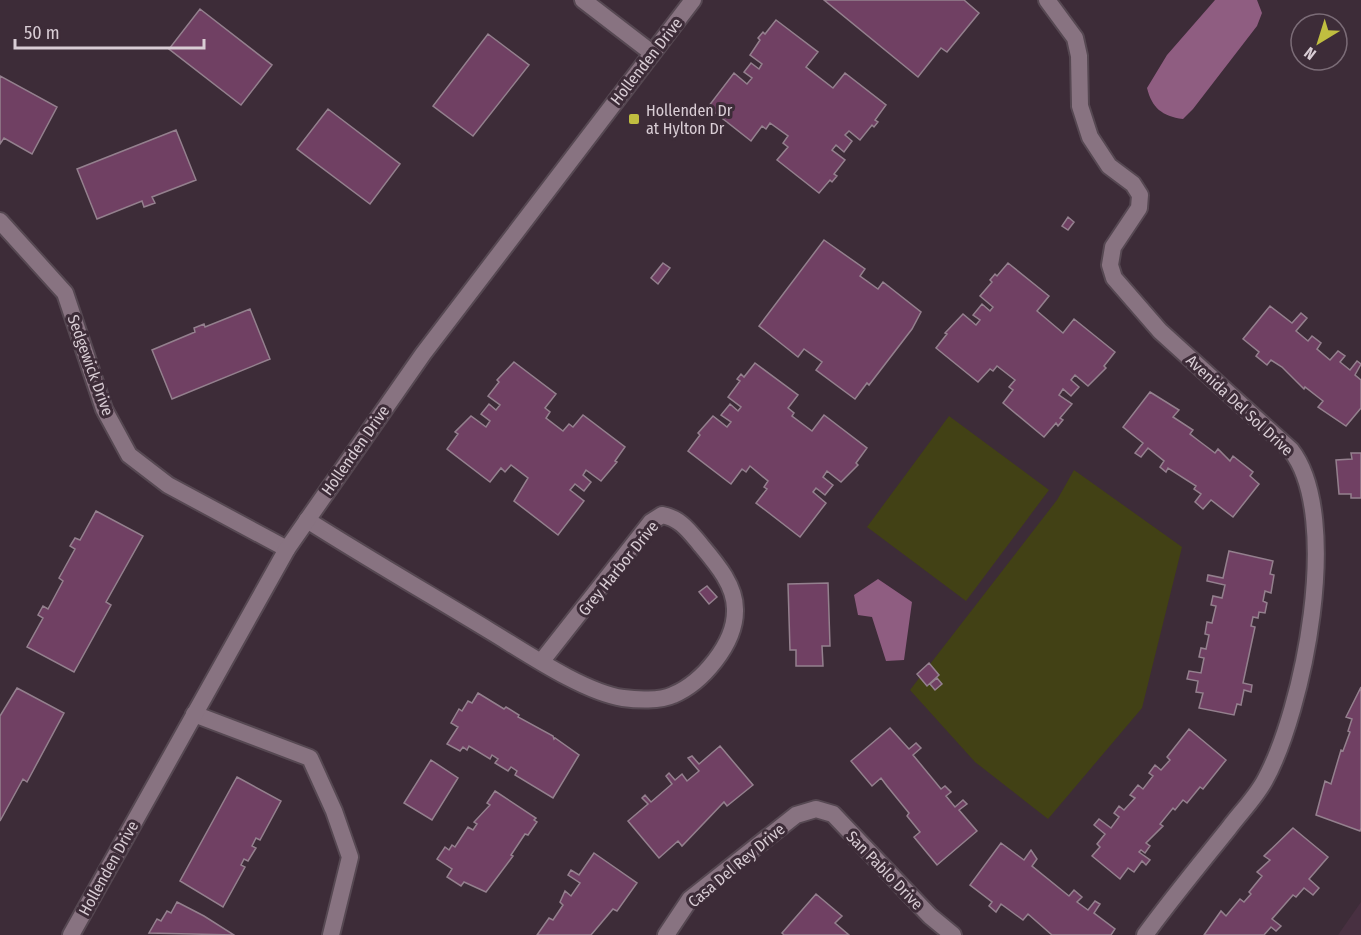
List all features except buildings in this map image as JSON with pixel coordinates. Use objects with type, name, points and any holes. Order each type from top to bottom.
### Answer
[{"type":"street","points":[[583,0],[652,53]]},
{"type":"street","name":"Hollenden Drive","points":[[71,935],[287,549],[423,354],[693,0]]},
{"type":"street","name":"Avenida Del Sol Drive","points":[[1047,0],[1075,38],[1079,56],[1080,106],[1090,137],[1109,166],[1133,184],[1140,195],[1139,208],[1113,247],[1110,265],[1114,278],[1160,331],[1291,450],[1299,461],[1310,488],[1316,555],[1313,608],[1301,680],[1278,749],[1265,781],[1144,935]]},
{"type":"street","name":"Sedgewick Drive","points":[[0,220],[65,293],[104,409],[129,455],[168,485],[287,549]]},
{"type":"street","name":"Grey Harbor Drive","points":[[307,520],[541,662],[600,691],[622,698],[672,696],[701,677],[716,658],[732,629],[735,611],[732,592],[719,566],[682,523],[673,517],[662,515],[651,522],[541,662]]},
{"type":"street","points":[[194,714],[310,759],[334,811],[350,857],[331,935]]},
{"type":"street","name":"Casa Del Rey Drive","points":[[666,935],[690,899],[796,815],[816,809]]},
{"type":"street","name":"San Pablo Drive","points":[[816,809],[833,814],[930,916],[953,935]]},
{"type":"shaded area","points":[[1215,0],[1257,0],[1262,13],[1257,26],[1193,109],[1183,119],[1169,116],[1155,106],[1147,88],[1167,55]]},
{"type":"shaded area","points":[[949,416],[1049,490],[966,601],[867,527]]},
{"type":"shaded area","points":[[1074,470],[1182,547],[1142,708],[1048,819],[975,762],[910,690],[1057,500]]},
{"type":"shaded area","points":[[878,579],[912,602],[904,660],[886,661],[872,617],[858,615],[854,595]]},
{"type":"shaded area","points":[[1361,902],[1361,935],[1338,935]]},
{"type":"place","name":"Hollenden Dr at Hylton Dr","points":[[634,119]]}]
